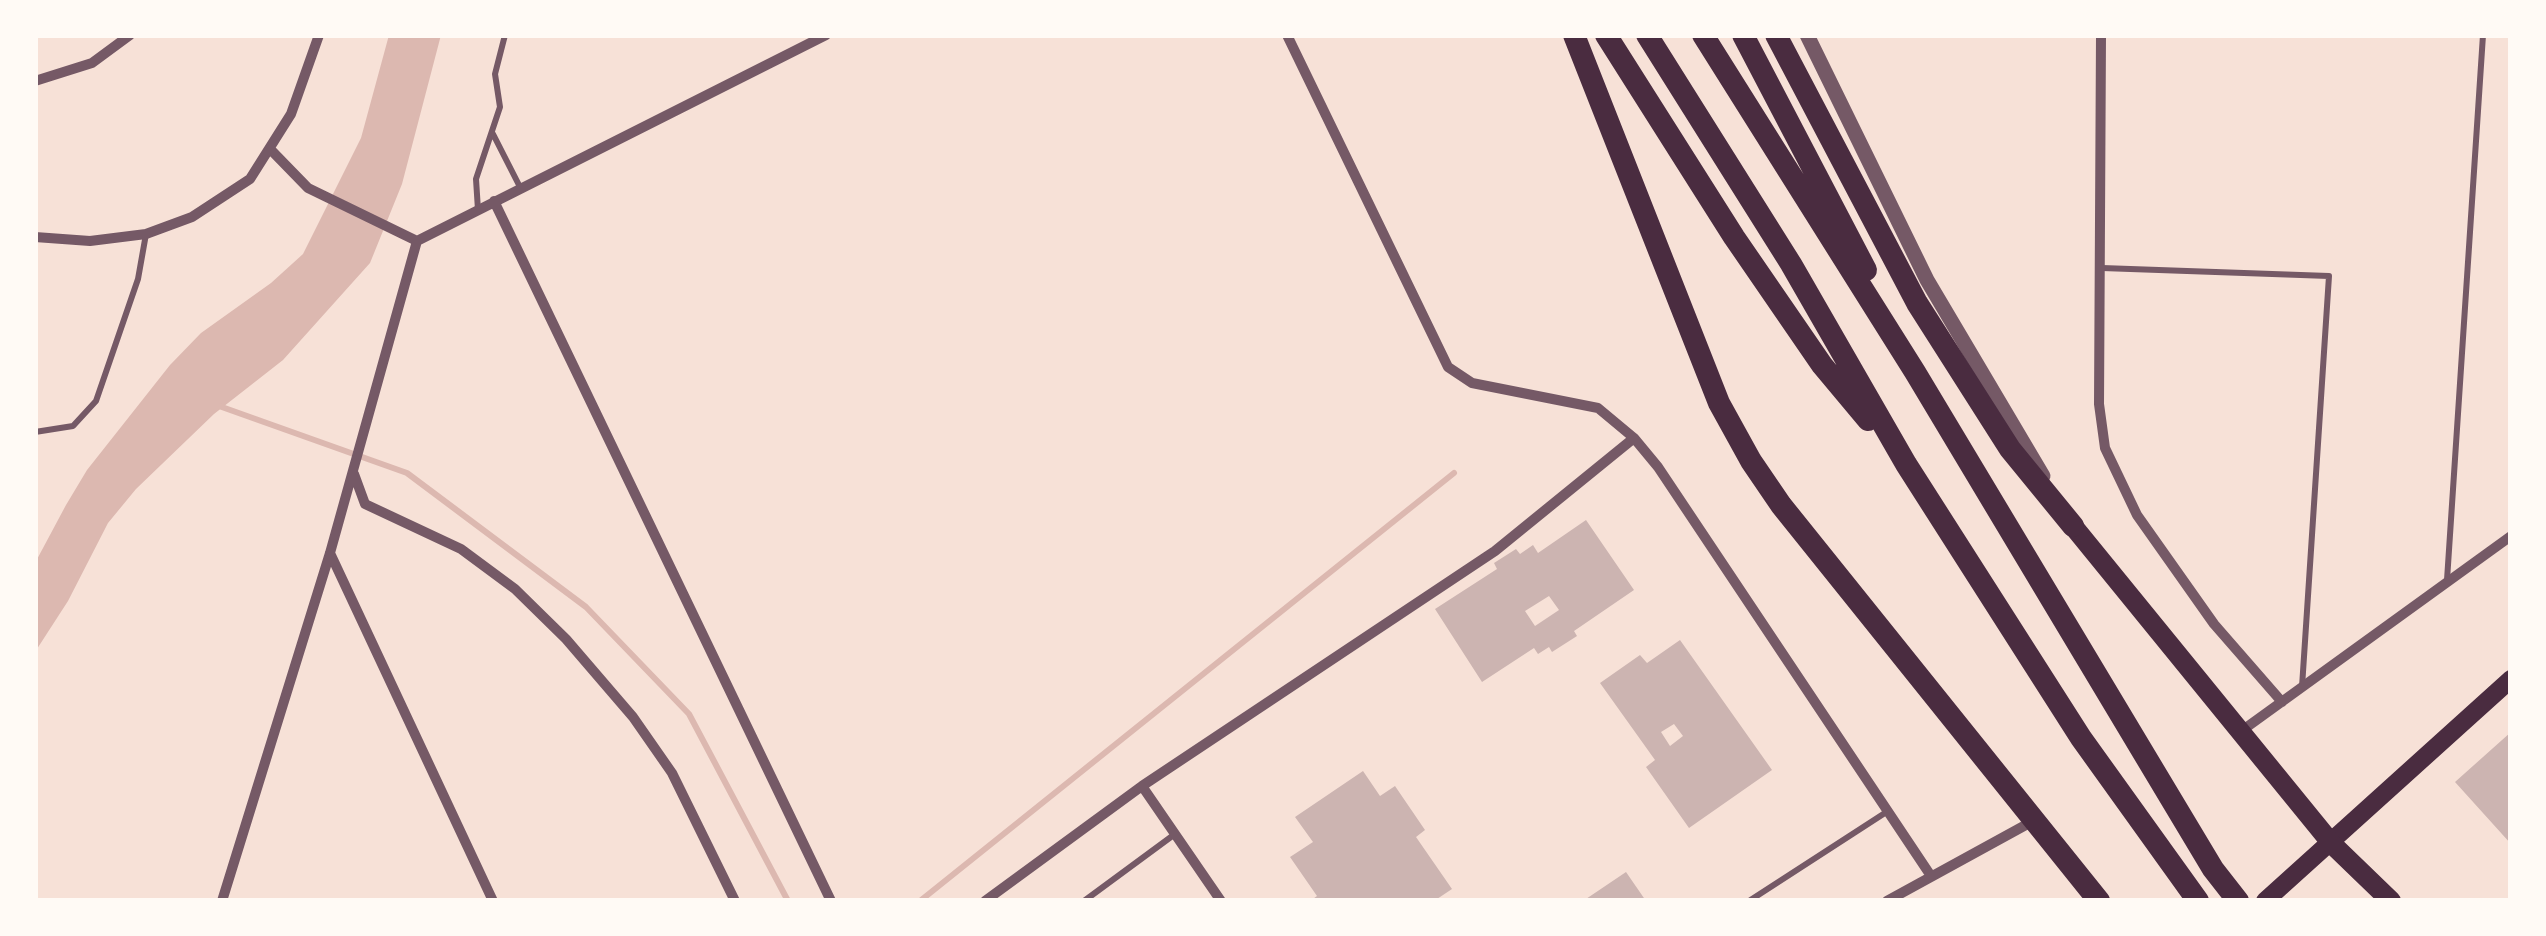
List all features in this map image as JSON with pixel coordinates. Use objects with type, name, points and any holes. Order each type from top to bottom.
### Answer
[{"type":"highway","points":[[1574,35],[1720,402],[1751,461],[2092,893]]},
{"type":"highway","points":[[1606,35],[1822,365],[1906,464]]},
{"type":"highway","points":[[1646,35],[1791,264],[1906,464],[2081,738],[2198,901]]},
{"type":"highway","points":[[1703,35],[1915,372],[2212,868],[2238,901]]},
{"type":"highway","points":[[1743,35],[1840,216],[1915,372]]},
{"type":"highway","points":[[1776,35],[1917,304],[2010,450],[2073,526]]},
{"type":"main road","points":[[2073,526],[2332,844],[2391,901]]},
{"type":"main road","points":[[2266,901],[2511,679]]},
{"type":"street","points":[[35,81],[92,62],[130,35]]},
{"type":"street","points":[[35,237],[90,242],[146,234],[213,205],[250,179],[272,150],[291,114],[319,35]]},
{"type":"street","points":[[222,901],[330,553],[417,241],[826,35]]},
{"type":"street","points":[[1287,35],[1448,367],[1472,383],[1598,408],[1634,438],[1658,466],[1931,876]]},
{"type":"street","points":[[1807,35],[1927,280],[2073,526]]},
{"type":"street","points":[[2101,35],[2099,404],[2112,469],[2127,500],[2214,624],[2282,702]]},
{"type":"street","points":[[272,150],[302,182],[417,241]]},
{"type":"street","points":[[494,202],[831,901]]},
{"type":"street","points":[[985,901],[1142,786],[1495,551],[1634,438]]},
{"type":"street","points":[[353,468],[357,491],[365,504],[461,548],[515,589],[566,639],[634,717],[672,773],[735,901]]},
{"type":"street","points":[[2239,733],[2511,536]]},
{"type":"street","points":[[330,553],[493,901]]},
{"type":"street","points":[[1142,786],[1221,901]]},
{"type":"street","points":[[1886,901],[2033,821]]},
{"type":"lane","points":[[478,210],[478,168],[493,132],[500,99],[496,74],[505,35]]},
{"type":"lane","points":[[2447,581],[2483,35]]},
{"type":"lane","points":[[493,132],[521,188]]},
{"type":"lane","points":[[35,432],[72,426],[96,401],[138,279],[146,234]]},
{"type":"lane","points":[[2102,268],[2329,276],[2302,687]]},
{"type":"lane","points":[[1749,901],[1888,811]]},
{"type":"lane","points":[[1084,901],[1175,834]]},
{"type":"shaded area","points":[[389,35],[441,35],[402,184],[370,263],[283,360],[214,414],[136,489],[108,523],[68,601],[35,652],[35,563],[66,505],[87,470],[170,365],[201,333],[271,283],[303,254],[361,138]]},
{"type":"building","points":[[1586,520],[1634,590],[1574,631],[1577,636],[1552,652],[1549,647],[1538,654],[1534,648],[1482,682],[1435,609],[1497,569],[1494,563],[1516,549],[1520,554],[1533,545],[1538,553]],"holes":[[[1549,596],[1559,610],[1535,626],[1525,611]]]},
{"type":"building","points":[[1680,640],[1772,770],[1689,828],[1646,767],[1655,760],[1600,683],[1640,655],[1647,663]],"holes":[[[1674,724],[1683,736],[1670,746],[1661,732]]]},
{"type":"building","points":[[2511,732],[2511,844],[2455,782]]},
{"type":"building","points":[[1363,771],[1380,796],[1395,786],[1425,830],[1416,837],[1452,889],[1434,901],[1310,901],[1317,896],[1290,857],[1313,842],[1295,817]]},
{"type":"building","points":[[1626,872],[1646,901],[1583,901]]},
{"type":"waterway","points":[[219,406],[407,473],[586,607],[689,714],[788,901]]},
{"type":"waterway","points":[[920,901],[1454,473]]}]
